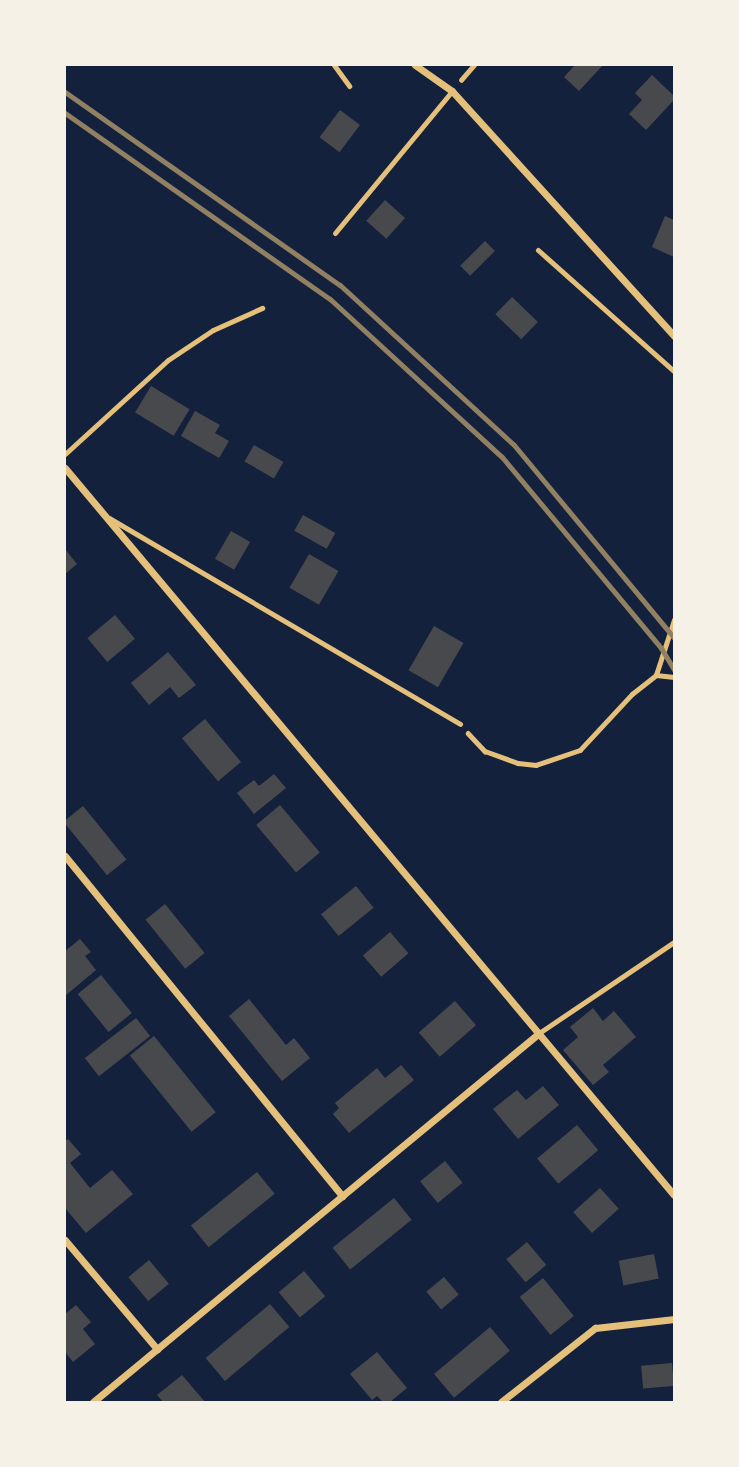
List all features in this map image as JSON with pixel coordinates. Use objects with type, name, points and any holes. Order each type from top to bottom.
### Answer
[{"type":"street","points":[[415,65],[453,91],[674,336]]},
{"type":"street","points":[[65,468],[674,1195]]},
{"type":"street","points":[[65,856],[342,1196]]},
{"type":"street","points":[[93,1402],[539,1033]]},
{"type":"street","points":[[65,1240],[157,1349]]},
{"type":"street","points":[[501,1402],[594,1328],[674,1319]]},
{"type":"lane","points":[[334,65],[349,86]]},
{"type":"lane","points":[[335,233],[453,91]]},
{"type":"lane","points":[[538,250],[674,371]]},
{"type":"lane","points":[[65,454],[167,360],[213,330],[262,308]]},
{"type":"lane","points":[[106,517],[460,724]]},
{"type":"lane","points":[[539,1033],[674,942]]},
{"type":"path","points":[[460,724],[485,751],[518,763],[536,765],[580,750],[632,694],[656,675],[674,620]]},
{"type":"path","points":[[656,675],[674,677]]},
{"type":"building","points":[[575,65],[603,65],[579,91],[564,77]]},
{"type":"building","points":[[652,75],[674,96],[674,100],[646,130],[629,114],[642,100],[635,93]]},
{"type":"building","points":[[340,110],[360,125],[340,152],[320,137]]},
{"type":"building","points":[[385,200],[405,218],[386,239],[366,221]]},
{"type":"building","points":[[665,216],[674,220],[674,257],[652,247]]},
{"type":"building","points":[[485,241],[495,251],[470,276],[460,266]]},
{"type":"building","points":[[512,297],[538,322],[521,339],[495,314]]},
{"type":"building","points":[[151,386],[190,409],[174,436],[135,413]]},
{"type":"building","points":[[195,411],[220,425],[215,433],[229,441],[219,458],[181,436]]},
{"type":"building","points":[[254,445],[283,462],[274,478],[244,461]]},
{"type":"building","points":[[303,515],[335,533],[327,549],[294,531]]},
{"type":"building","points":[[231,531],[250,542],[234,570],[215,559]]},
{"type":"building","points":[[65,549],[77,564],[65,574]]},
{"type":"building","points":[[309,554],[338,571],[319,605],[290,588]]},
{"type":"building","points":[[115,615],[135,639],[107,662],[87,638]]},
{"type":"building","points":[[434,626],[463,643],[438,687],[408,670]]},
{"type":"building","points":[[168,652],[196,685],[179,698],[170,687],[149,705],[131,683]]},
{"type":"building","points":[[205,719],[241,762],[218,781],[182,738]]},
{"type":"building","points":[[274,774],[286,788],[254,814],[237,793],[254,780],[259,786]]},
{"type":"building","points":[[280,805],[320,852],[296,872],[256,825]]},
{"type":"building","points":[[83,806],[126,860],[107,875],[65,823]]},
{"type":"building","points":[[356,886],[374,908],[339,936],[321,914]]},
{"type":"building","points":[[165,904],[205,953],[185,969],[146,920]]},
{"type":"building","points":[[390,932],[408,953],[381,977],[363,956]]},
{"type":"building","points":[[80,939],[91,952],[85,956],[96,970],[65,996],[65,951]]},
{"type":"building","points":[[101,975],[132,1013],[109,1032],[78,994]]},
{"type":"building","points":[[249,999],[286,1045],[294,1038],[310,1058],[282,1081],[229,1016]]},
{"type":"building","points":[[455,1001],[476,1025],[440,1057],[419,1032]]},
{"type":"building","points":[[593,1008],[603,1021],[614,1011],[636,1037],[603,1065],[609,1072],[593,1085],[563,1050],[578,1037],[570,1027]]},
{"type":"building","points":[[136,1018],[150,1036],[99,1076],[85,1058]]},
{"type":"building","points":[[154,1036],[216,1112],[192,1132],[130,1056]]},
{"type":"building","points":[[401,1065],[414,1080],[349,1133],[333,1114],[339,1108],[335,1103],[377,1068],[385,1078]]},
{"type":"building","points":[[543,1086],[559,1105],[518,1139],[493,1109],[517,1090],[526,1100]]},
{"type":"building","points":[[577,1125],[598,1150],[558,1184],[537,1158]]},
{"type":"building","points":[[68,1139],[81,1154],[70,1163],[90,1188],[112,1170],[133,1194],[86,1233],[65,1208],[65,1141]]},
{"type":"building","points":[[445,1161],[463,1183],[438,1203],[420,1181]]},
{"type":"building","points":[[257,1172],[275,1194],[209,1247],[191,1225]]},
{"type":"building","points":[[600,1188],[619,1209],[592,1233],[573,1212]]},
{"type":"building","points":[[394,1198],[412,1220],[350,1269],[333,1248]]},
{"type":"building","points":[[527,1242],[546,1265],[526,1282],[506,1259]]},
{"type":"building","points":[[654,1254],[659,1279],[623,1285],[619,1261]]},
{"type":"building","points":[[149,1260],[169,1284],[148,1301],[128,1277]]},
{"type":"building","points":[[304,1271],[325,1296],[300,1317],[279,1292]]},
{"type":"building","points":[[444,1277],[459,1295],[441,1309],[426,1292]]},
{"type":"building","points":[[543,1278],[574,1316],[551,1335],[520,1297]]},
{"type":"building","points":[[270,1304],[289,1327],[225,1381],[206,1358]]},
{"type":"building","points":[[76,1305],[91,1322],[83,1329],[95,1344],[73,1362],[65,1352],[65,1314]]},
{"type":"building","points":[[490,1327],[510,1351],[454,1398],[434,1374]]},
{"type":"building","points":[[377,1352],[407,1388],[390,1402],[383,1402],[377,1396],[372,1400],[350,1374]]},
{"type":"building","points":[[672,1363],[674,1386],[643,1389],[641,1366]]},
{"type":"building","points":[[182,1375],[205,1402],[163,1402],[157,1395]]},
{"type":"railway","points":[[65,92],[340,285],[514,445],[674,638]]},
{"type":"railway","points":[[65,113],[330,299],[502,457],[661,648],[674,670]]}]
